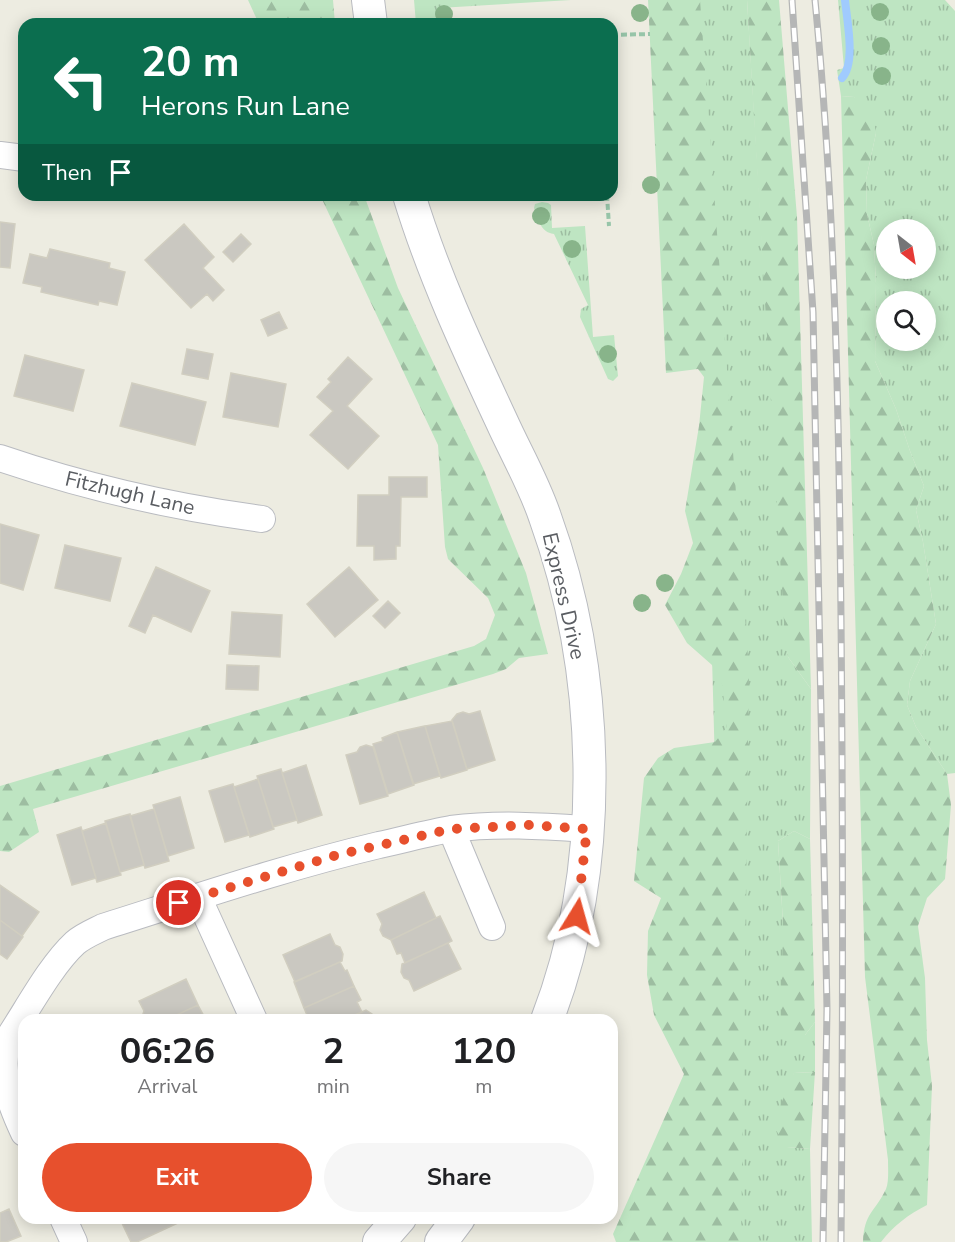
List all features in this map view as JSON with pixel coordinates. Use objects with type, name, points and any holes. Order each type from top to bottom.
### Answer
[{"type":"street","points":[[368,0],[371,18]]},
{"type":"street","points":[[0,155],[18,157]]},
{"type":"street","name":"Express Drive","points":[[411,201],[422,237],[453,316],[545,515],[561,569],[579,650],[586,705],[589,775],[587,829],[577,916],[558,992],[549,1014]]},
{"type":"street","name":"Fitzhugh Lane","points":[[0,458],[138,497],[262,519]]},
{"type":"street","points":[[24,1014],[57,964],[76,942],[103,927],[337,855],[451,829],[530,825],[587,829]]},
{"type":"street","points":[[451,829],[492,927]]},
{"type":"street","points":[[198,897],[251,1014]]},
{"type":"street","points":[[18,1023],[7,1040],[0,1066],[3,1083],[18,1119]]},
{"type":"street","points":[[66,1224],[74,1242]]},
{"type":"street","points":[[379,1242],[395,1224]]},
{"type":"street","points":[[441,1242],[454,1224]]},
{"type":"path","points":[[618,34],[650,34]]},
{"type":"path","points":[[607,201],[609,226]]},
{"type":"green space","points":[[248,0],[333,0],[334,18],[256,18]]},
{"type":"green space","points":[[414,0],[571,0],[439,8],[438,18],[416,18]]},
{"type":"green space","points":[[648,0],[700,0],[749,671],[741,1242],[616,1242],[613,1234],[684,1074],[654,1015],[647,975],[648,931],[661,898],[634,881],[644,778],[658,758],[674,748],[715,742],[727,727],[722,684],[712,665],[687,643],[665,605],[681,574],[693,543],[685,511],[699,426],[704,377],[698,369],[666,373]]},
{"type":"green space","points":[[694,0],[747,0],[788,657],[811,689],[810,839],[794,831],[778,841],[783,923],[805,1035],[815,1022],[815,1072],[794,1073],[787,1147],[810,1149],[812,1242],[728,1242]]},
{"type":"green space","points":[[747,0],[779,0],[797,217],[811,689],[788,657],[785,638]]},
{"type":"green space","points":[[838,0],[945,0],[955,11],[955,773],[947,774],[916,727],[907,705],[910,681],[936,624],[916,510],[924,486],[896,409],[875,361],[876,283],[874,245],[867,214],[866,180],[876,133],[854,97],[841,96],[837,70],[844,68]]},
{"type":"green space","points":[[841,96],[854,97],[863,104],[874,121],[876,133],[866,180],[867,214],[874,245],[876,283],[875,361],[896,409],[924,486],[916,510],[936,624],[910,681],[907,705],[916,727],[947,774],[951,805],[945,879],[927,898],[918,926],[925,978],[927,1040],[932,1086],[927,1205],[902,1221],[881,1242],[863,1242],[865,1225],[887,1186],[888,1160],[865,977]]},
{"type":"green space","points":[[323,201],[366,201],[398,288],[483,468],[526,573],[548,654],[519,658],[506,669],[493,674],[33,809],[39,832],[9,852],[0,851],[0,786],[474,646],[486,639],[495,615],[488,598],[448,559],[445,547],[438,445]]},
{"type":"green space","points":[[542,202],[551,205],[552,228],[585,226],[593,337],[614,335],[618,376],[613,381],[608,379],[580,317],[581,309],[588,305],[554,234],[546,231],[539,221],[534,208],[535,204]]},
{"type":"green space","points":[[794,831],[810,839],[815,1022],[805,1035],[788,1039],[781,1021],[783,923],[778,841]]},
{"type":"green space","points":[[815,1072],[810,1149],[786,1147],[776,1130],[781,1104],[794,1073]]},
{"type":"building","points":[[0,222],[15,224],[10,268],[0,267]]},
{"type":"building","points":[[184,224],[214,257],[203,268],[224,290],[213,301],[207,294],[191,308],[145,260]]},
{"type":"building","points":[[241,234],[251,244],[233,262],[223,252]]},
{"type":"building","points":[[50,249],[110,263],[109,268],[125,272],[117,305],[99,301],[98,305],[41,292],[42,287],[23,283],[30,254],[47,258]]},
{"type":"building","points":[[279,312],[287,328],[268,336],[261,320]]},
{"type":"building","points":[[187,349],[213,354],[208,379],[182,374]]},
{"type":"building","points":[[25,355],[84,370],[73,411],[14,396]]},
{"type":"building","points":[[348,357],[372,379],[347,406],[379,436],[348,469],[310,435],[333,411],[317,397],[331,382],[328,379]]},
{"type":"building","points":[[231,373],[286,384],[278,427],[223,417]]},
{"type":"building","points":[[132,383],[206,402],[195,445],[120,426]]},
{"type":"building","points":[[389,477],[427,477],[427,497],[401,497],[400,546],[396,546],[396,559],[374,560],[374,546],[357,546],[358,495],[389,495]]},
{"type":"building","points":[[0,524],[39,535],[23,590],[0,583]]},
{"type":"building","points":[[65,545],[121,558],[110,601],[55,588]]},
{"type":"building","points":[[156,567],[210,591],[191,632],[153,615],[145,633],[129,626]]},
{"type":"building","points":[[349,567],[378,600],[335,637],[307,604]]},
{"type":"building","points":[[388,601],[400,613],[385,628],[373,616]]},
{"type":"building","points":[[232,612],[282,615],[280,657],[229,654]]},
{"type":"building","points":[[227,665],[259,666],[258,690],[226,689]]},
{"type":"building","points":[[480,711],[495,760],[467,769],[452,720],[457,714],[463,712],[469,714]]},
{"type":"building","points":[[452,721],[467,770],[441,778],[425,726]]},
{"type":"building","points":[[425,726],[440,776],[413,784],[397,732]]},
{"type":"building","points":[[397,732],[414,785],[388,794],[373,744]]},
{"type":"building","points":[[366,745],[373,747],[388,796],[360,804],[346,755],[357,752],[360,747]]},
{"type":"building","points":[[306,765],[322,815],[298,823],[282,773]]},
{"type":"building","points":[[281,769],[297,820],[273,827],[257,776]]},
{"type":"building","points":[[258,779],[274,829],[250,837],[234,787]]},
{"type":"building","points":[[233,784],[249,835],[225,842],[209,791]]},
{"type":"building","points":[[180,797],[194,848],[168,856],[153,805]]},
{"type":"building","points":[[154,809],[169,861],[145,868],[130,816]]},
{"type":"building","points":[[130,814],[144,865],[120,872],[105,821]]},
{"type":"building","points":[[106,823],[121,875],[97,882],[82,831]]},
{"type":"building","points":[[81,827],[96,878],[72,885],[57,835]]},
{"type":"building","points":[[0,885],[39,912],[22,936],[0,920]]},
{"type":"building","points":[[424,892],[436,918],[391,940],[383,936],[380,930],[382,924],[377,914]]},
{"type":"building","points":[[440,916],[452,941],[405,963],[401,953],[397,954],[391,940]]},
{"type":"building","points":[[0,920],[23,937],[7,959],[0,954]]},
{"type":"building","points":[[330,934],[335,945],[340,947],[343,954],[342,961],[295,982],[283,955]]},
{"type":"building","points":[[448,943],[461,969],[414,991],[409,980],[404,978],[401,972],[402,964]]},
{"type":"building","points":[[340,962],[345,971],[347,970],[354,986],[304,1008],[294,982]]},
{"type":"building","points":[[186,979],[198,1005],[179,1014],[143,1014],[144,1011],[139,1001]]},
{"type":"building","points":[[354,986],[361,1000],[357,1002],[362,1012],[357,1014],[306,1014],[304,1008]]},
{"type":"building","points":[[198,1005],[203,1014],[179,1014]]},
{"type":"building","points":[[366,1010],[372,1014],[357,1014]]},
{"type":"building","points":[[9,1209],[21,1236],[0,1242],[0,1213]]},
{"type":"building","points":[[122,1224],[176,1224],[137,1242],[131,1242]]},
{"type":"waterway","points":[[842,78],[849,62],[850,52],[845,0]]},
{"type":"railway","points":[[792,0],[813,312],[827,1009],[823,1242]]},
{"type":"railway","points":[[815,0],[831,231],[839,463],[842,852],[841,1242]]},
{"type":"route","points":[[179,903],[337,855],[428,834],[485,826],[530,825],[587,829],[577,916]]}]
